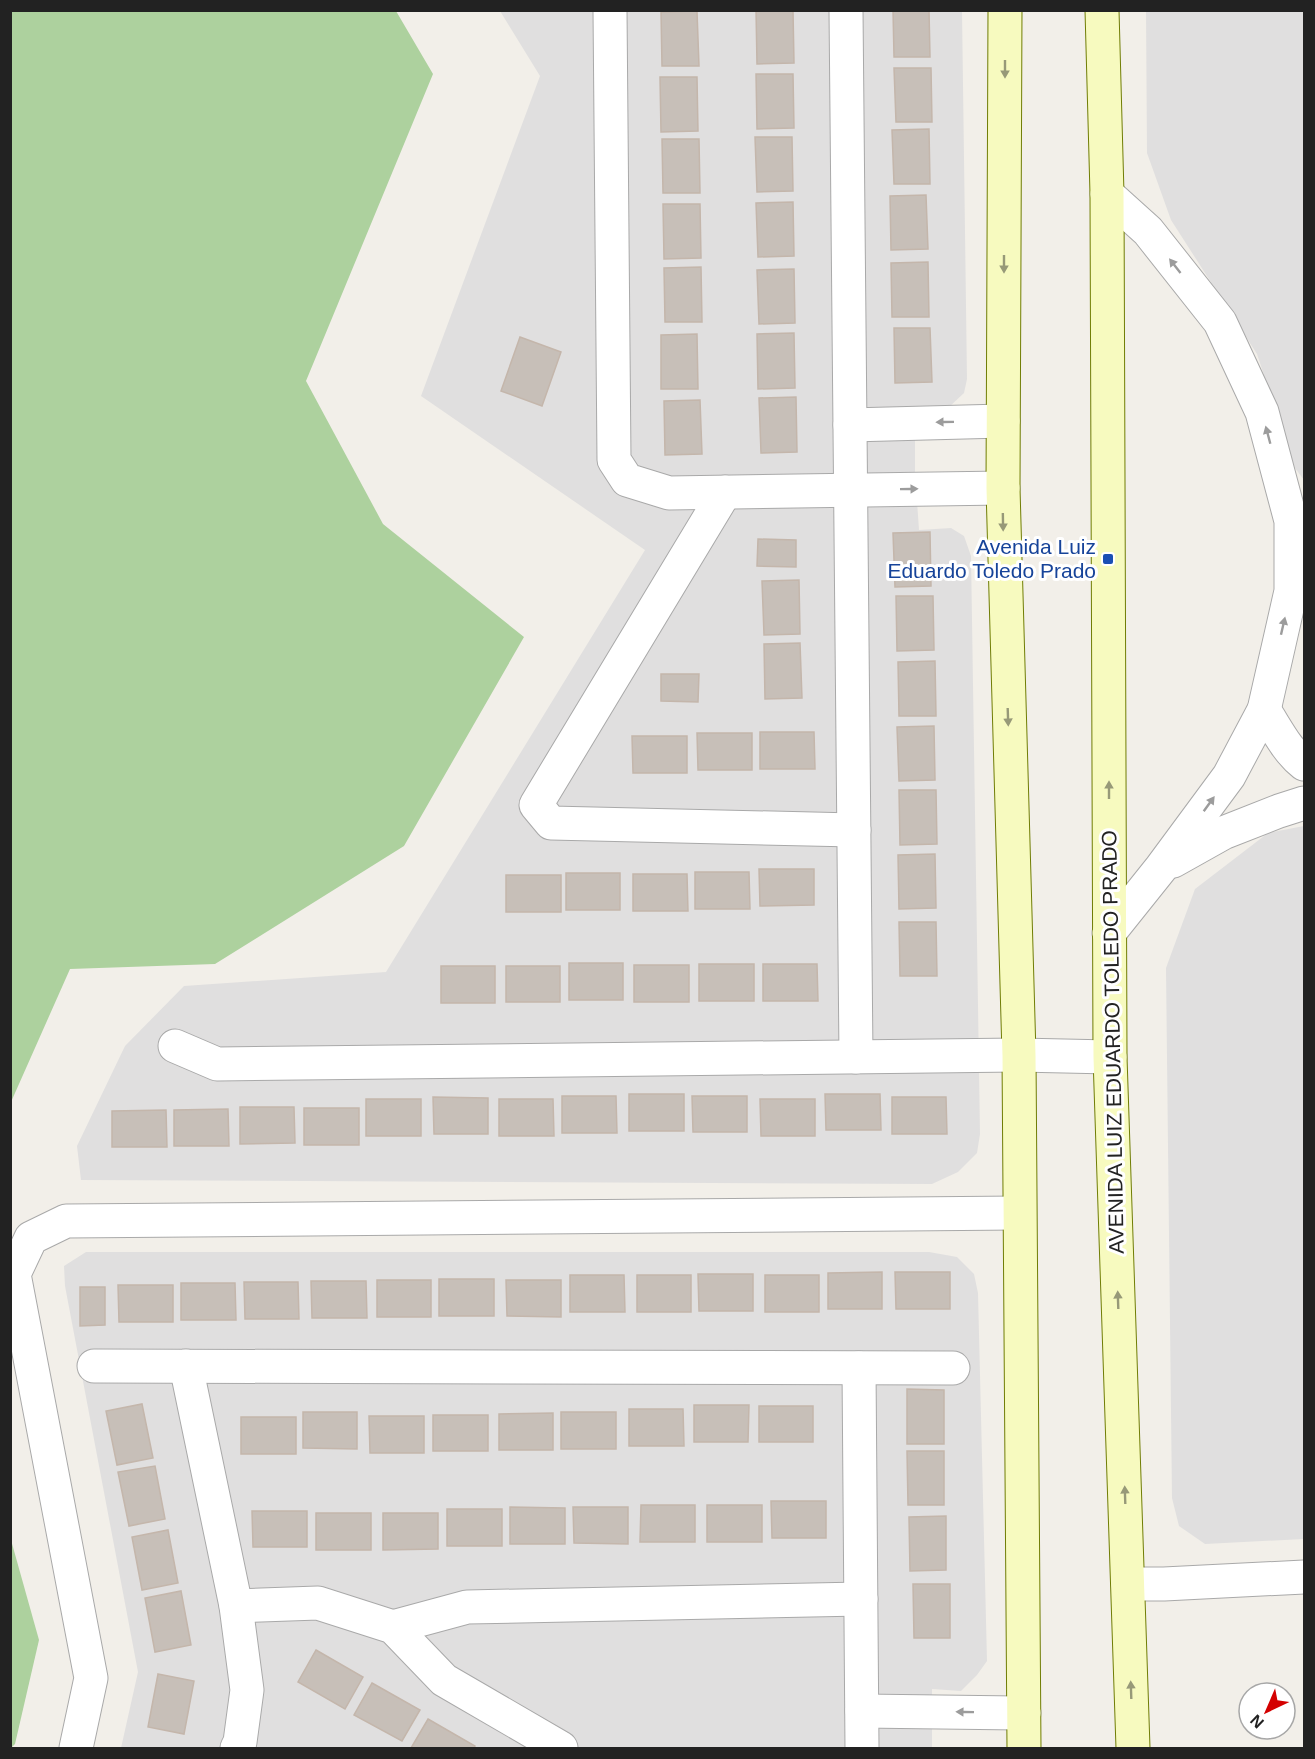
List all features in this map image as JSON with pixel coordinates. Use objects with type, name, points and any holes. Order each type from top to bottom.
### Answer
[{"type":"main road","points":[[1005,10],[1003,489],[1019,1055],[1024,1749]]},
{"type":"main road","name":"AVENIDA LUIZ EDUARDO TOLEDO PRADO","points":[[1102,10],[1107,194],[1110,1057],[1133,1749]]},
{"type":"street","points":[[610,10],[614,460],[627,480],[669,493],[1003,489]]},
{"type":"street","points":[[846,10],[856,1057]]},
{"type":"street","points":[[1107,194],[1148,231],[1220,322],[1262,412],[1298,521],[1298,590],[1264,710],[1229,777],[1109,933]]},
{"type":"street","points":[[850,425],[1003,421]]},
{"type":"street","points":[[725,492],[536,805],[551,823],[854,830]]},
{"type":"street","points":[[1264,710],[1282,739],[1305,764]]},
{"type":"street","points":[[1161,868],[1223,833],[1305,803]]},
{"type":"street","points":[[175,1046],[217,1064],[1019,1055],[1110,1057]]},
{"type":"street","points":[[76,1749],[91,1678],[14,1275],[31,1238],[66,1221],[1019,1212]]},
{"type":"street","points":[[94,1366],[953,1368]]},
{"type":"street","points":[[186,1366],[237,1606],[247,1690],[237,1749]]},
{"type":"street","points":[[859,1368],[862,1749]]},
{"type":"street","points":[[1128,1584],[1305,1577]]},
{"type":"street","points":[[393,1627],[467,1607],[861,1599]]},
{"type":"street","points":[[237,1606],[318,1604],[393,1627],[444,1680],[561,1749]]},
{"type":"street","points":[[862,1711],[1024,1713]]},
{"type":"shaded area","points":[[500,11],[962,11],[967,379],[964,393],[948,408],[915,410],[915,472],[919,530],[951,528],[964,536],[971,556],[980,1134],[977,1153],[958,1172],[932,1184],[81,1180],[77,1146],[125,1046],[184,986],[386,972],[645,550],[421,396],[540,76]]},
{"type":"shaded area","points":[[1146,11],[1304,11],[1304,480],[1295,468],[1257,354],[1171,220],[1147,153]]},
{"type":"shaded area","points":[[1304,826],[1304,1539],[1205,1544],[1179,1526],[1172,1498],[1166,968],[1195,889],[1268,833]]},
{"type":"shaded area","points":[[86,1252],[929,1252],[957,1257],[974,1274],[978,1293],[987,1661],[961,1691],[932,1689],[932,1748],[121,1748],[138,1672],[65,1286],[64,1266]]},
{"type":"green space","points":[[11,10],[396,11],[433,74],[306,381],[383,524],[524,637],[404,846],[215,964],[70,969],[11,1102]]},
{"type":"green space","points":[[11,1540],[39,1640],[15,1744],[11,1748]]},
{"type":"building","points":[[756,10],[793,10],[794,63],[757,64]]},
{"type":"building","points":[[893,10],[929,10],[930,57],[894,57]]},
{"type":"building","points":[[697,11],[699,66],[662,66],[661,12]]},
{"type":"building","points":[[894,68],[931,68],[932,122],[896,122]]},
{"type":"building","points":[[756,74],[793,74],[794,128],[757,129]]},
{"type":"building","points":[[660,77],[697,77],[698,131],[661,132]]},
{"type":"building","points":[[929,129],[930,184],[894,184],[892,130]]},
{"type":"building","points":[[755,137],[792,137],[793,191],[757,192]]},
{"type":"building","points":[[662,139],[699,139],[700,193],[663,193]]},
{"type":"building","points":[[926,195],[928,249],[891,250],[890,196]]},
{"type":"building","points":[[793,202],[794,256],[758,257],[756,203]]},
{"type":"building","points":[[663,204],[700,204],[701,258],[664,259]]},
{"type":"building","points":[[928,262],[929,317],[892,317],[891,263]]},
{"type":"building","points":[[701,267],[702,322],[665,322],[664,268]]},
{"type":"building","points":[[794,269],[795,323],[759,324],[757,270]]},
{"type":"building","points":[[894,328],[930,328],[932,382],[895,383]]},
{"type":"building","points":[[794,333],[795,388],[758,389],[757,334]]},
{"type":"building","points":[[697,334],[698,389],[661,389],[661,335]]},
{"type":"building","points":[[520,337],[561,352],[542,406],[501,391]]},
{"type":"building","points":[[796,397],[797,452],[761,453],[759,398]]},
{"type":"building","points":[[700,400],[702,454],[665,455],[664,401]]},
{"type":"building","points":[[930,532],[931,586],[895,587],[893,533]]},
{"type":"building","points":[[758,539],[796,540],[796,567],[757,566]]},
{"type":"building","points":[[799,580],[800,634],[764,635],[762,581]]},
{"type":"building","points":[[896,596],[933,596],[934,650],[897,651]]},
{"type":"building","points":[[800,643],[802,698],[765,699],[764,644]]},
{"type":"building","points":[[935,661],[936,716],[899,716],[898,662]]},
{"type":"building","points":[[661,674],[699,674],[698,702],[661,701]]},
{"type":"building","points":[[934,726],[935,780],[899,781],[897,727]]},
{"type":"building","points":[[760,732],[814,732],[815,769],[760,769]]},
{"type":"building","points":[[697,733],[752,733],[752,770],[698,770]]},
{"type":"building","points":[[632,736],[687,736],[687,773],[633,773]]},
{"type":"building","points":[[899,790],[936,790],[937,844],[900,845]]},
{"type":"building","points":[[935,854],[936,908],[899,909],[898,855]]},
{"type":"building","points":[[759,869],[814,869],[814,905],[760,906]]},
{"type":"building","points":[[695,872],[749,872],[750,909],[695,909]]},
{"type":"building","points":[[566,873],[620,873],[620,910],[566,910]]},
{"type":"building","points":[[633,874],[687,874],[688,911],[633,911]]},
{"type":"building","points":[[506,875],[561,875],[561,912],[506,912]]},
{"type":"building","points":[[899,922],[936,922],[937,976],[900,976]]},
{"type":"building","points":[[569,963],[623,963],[623,1000],[569,1000]]},
{"type":"building","points":[[699,964],[754,964],[754,1001],[699,1001]]},
{"type":"building","points":[[763,964],[817,964],[818,1001],[763,1001]]},
{"type":"building","points":[[634,965],[689,965],[689,1002],[634,1002]]},
{"type":"building","points":[[441,966],[495,966],[495,1003],[441,1003]]},
{"type":"building","points":[[506,966],[560,966],[560,1002],[506,1002]]},
{"type":"building","points":[[629,1094],[684,1094],[684,1131],[629,1131]]},
{"type":"building","points":[[825,1094],[880,1094],[881,1130],[826,1130]]},
{"type":"building","points":[[562,1096],[616,1096],[617,1133],[562,1133]]},
{"type":"building","points":[[692,1096],[747,1096],[747,1132],[693,1132]]},
{"type":"building","points":[[433,1097],[488,1098],[488,1134],[434,1134]]},
{"type":"building","points":[[892,1097],[946,1097],[947,1134],[892,1134]]},
{"type":"building","points":[[366,1099],[421,1099],[421,1136],[366,1136]]},
{"type":"building","points":[[499,1099],[553,1099],[554,1136],[499,1136]]},
{"type":"building","points":[[760,1099],[815,1099],[815,1136],[761,1136]]},
{"type":"building","points":[[240,1107],[294,1107],[295,1143],[240,1144]]},
{"type":"building","points":[[304,1108],[359,1108],[359,1145],[304,1145]]},
{"type":"building","points":[[228,1109],[229,1146],[174,1146],[174,1110]]},
{"type":"building","points":[[166,1110],[167,1147],[112,1147],[112,1111]]},
{"type":"building","points":[[882,1272],[882,1309],[828,1309],[828,1273]]},
{"type":"building","points":[[895,1272],[950,1272],[950,1309],[896,1309]]},
{"type":"building","points":[[698,1274],[753,1274],[753,1311],[699,1311]]},
{"type":"building","points":[[570,1275],[624,1275],[625,1312],[570,1312]]},
{"type":"building","points":[[637,1275],[691,1275],[691,1312],[637,1312]]},
{"type":"building","points":[[765,1275],[819,1275],[819,1312],[765,1312]]},
{"type":"building","points":[[439,1279],[494,1279],[494,1316],[439,1316]]},
{"type":"building","points":[[377,1280],[431,1280],[431,1317],[377,1317]]},
{"type":"building","points":[[506,1280],[561,1280],[561,1317],[507,1316]]},
{"type":"building","points":[[311,1281],[366,1281],[367,1318],[312,1318]]},
{"type":"building","points":[[244,1282],[298,1282],[299,1319],[245,1319]]},
{"type":"building","points":[[181,1283],[235,1283],[236,1320],[181,1320]]},
{"type":"building","points":[[118,1285],[173,1285],[173,1322],[119,1322]]},
{"type":"building","points":[[80,1287],[105,1287],[105,1325],[80,1326]]},
{"type":"building","points":[[907,1389],[944,1390],[944,1444],[907,1444]]},
{"type":"building","points":[[142,1404],[153,1458],[117,1465],[106,1411]]},
{"type":"building","points":[[694,1405],[749,1405],[748,1442],[694,1442]]},
{"type":"building","points":[[759,1406],[813,1406],[813,1442],[759,1442]]},
{"type":"building","points":[[629,1409],[683,1409],[684,1446],[629,1446]]},
{"type":"building","points":[[303,1412],[357,1412],[357,1449],[303,1448]]},
{"type":"building","points":[[561,1412],[616,1412],[616,1449],[561,1449]]},
{"type":"building","points":[[553,1413],[553,1450],[499,1450],[499,1414]]},
{"type":"building","points":[[433,1415],[488,1415],[488,1451],[433,1451]]},
{"type":"building","points":[[369,1416],[424,1416],[424,1453],[370,1453]]},
{"type":"building","points":[[241,1417],[296,1417],[296,1454],[241,1454]]},
{"type":"building","points":[[907,1451],[944,1451],[944,1505],[908,1505]]},
{"type":"building","points":[[155,1466],[165,1519],[129,1526],[118,1472]]},
{"type":"building","points":[[771,1501],[826,1501],[826,1538],[772,1538]]},
{"type":"building","points":[[641,1505],[695,1505],[695,1542],[640,1542]]},
{"type":"building","points":[[707,1505],[762,1505],[762,1542],[707,1542]]},
{"type":"building","points":[[510,1507],[565,1508],[565,1544],[510,1544]]},
{"type":"building","points":[[573,1507],[628,1507],[628,1544],[574,1543]]},
{"type":"building","points":[[447,1509],[502,1509],[502,1546],[447,1546]]},
{"type":"building","points":[[252,1511],[307,1511],[307,1547],[253,1547]]},
{"type":"building","points":[[316,1513],[371,1513],[371,1550],[316,1550]]},
{"type":"building","points":[[383,1513],[438,1513],[438,1549],[383,1550]]},
{"type":"building","points":[[946,1516],[946,1570],[910,1571],[909,1517]]},
{"type":"building","points":[[168,1530],[178,1583],[142,1590],[132,1537]]},
{"type":"building","points":[[913,1584],[950,1584],[950,1638],[914,1638]]},
{"type":"building","points":[[181,1591],[191,1645],[155,1652],[145,1598]]},
{"type":"building","points":[[316,1650],[363,1677],[345,1709],[298,1682]]},
{"type":"building","points":[[158,1674],[194,1681],[184,1734],[148,1727]]},
{"type":"building","points":[[372,1683],[420,1710],[402,1741],[354,1715]]},
{"type":"building","points":[[428,1719],[475,1746],[474,1748],[411,1748]]},
{"type":"place","name":"Avenida Luiz Eduardo Toledo Prado","points":[[1108,559]]}]
